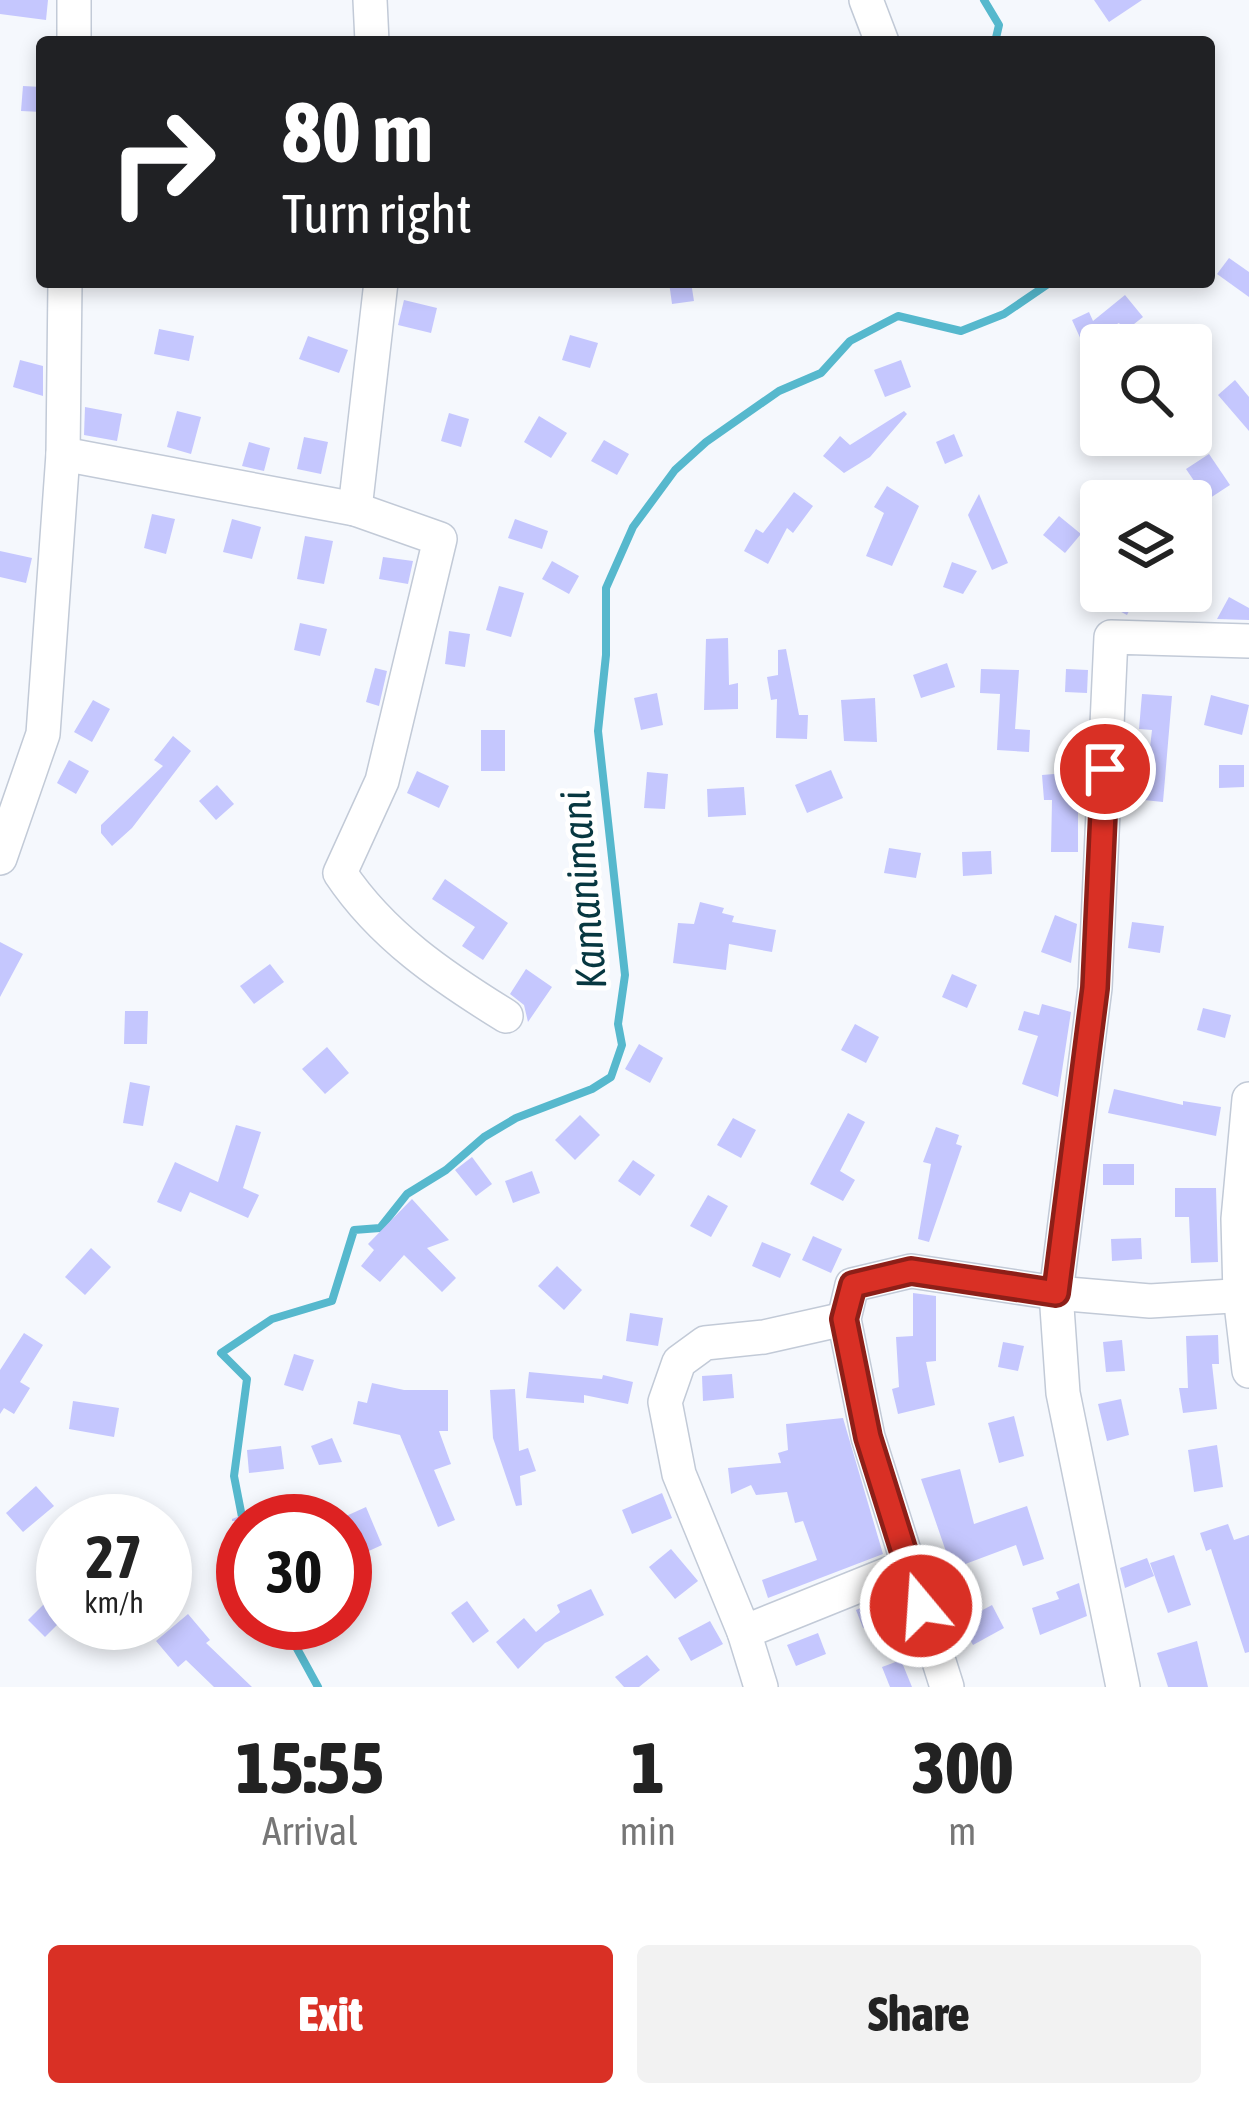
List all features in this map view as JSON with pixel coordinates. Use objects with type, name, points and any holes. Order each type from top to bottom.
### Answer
[{"type":"street","points":[[74,0],[74,36]]},
{"type":"street","points":[[370,0],[372,36]]},
{"type":"street","points":[[866,0],[880,36]]},
{"type":"street","points":[[0,858],[43,734],[63,454],[65,288]]},
{"type":"street","points":[[355,508],[380,288]]},
{"type":"street","points":[[63,454],[355,508],[440,539],[382,781],[340,872],[356,898],[426,966],[506,1016]]},
{"type":"street","points":[[1124,1687],[1063,1393],[1056,1293],[1095,988],[1111,637],[1249,641]]},
{"type":"street","points":[[1249,1099],[1238,1220],[1249,1371]]},
{"type":"street","points":[[947,1687],[868,1437],[844,1319],[853,1285],[911,1271],[1056,1293],[1150,1301],[1245,1295]]},
{"type":"street","points":[[761,1687],[744,1632],[679,1474],[665,1402],[679,1362],[705,1343],[764,1337],[844,1319]]},
{"type":"street","points":[[744,1632],[908,1566]]},
{"type":"building","points":[[0,0],[48,0],[46,20],[0,14]]},
{"type":"building","points":[[1094,0],[1142,0],[1109,22]]},
{"type":"building","points":[[23,86],[36,87],[36,112],[21,111]]},
{"type":"building","points":[[1229,258],[1249,272],[1249,297],[1217,274]]},
{"type":"building","points":[[670,288],[692,288],[694,301],[672,304]]},
{"type":"building","points":[[1125,295],[1143,317],[1134,324],[1080,324],[1080,338],[1072,320],[1089,312],[1093,321]]},
{"type":"building","points":[[404,300],[437,308],[431,333],[398,325]]},
{"type":"building","points":[[159,329],[194,336],[189,361],[154,354]]},
{"type":"building","points":[[570,335],[598,343],[590,368],[562,360]]},
{"type":"building","points":[[308,336],[348,350],[339,373],[299,359]]},
{"type":"building","points":[[20,360],[43,366],[43,396],[13,387]]},
{"type":"building","points":[[901,360],[911,387],[885,397],[874,370]]},
{"type":"building","points":[[1235,380],[1249,397],[1249,431],[1218,395]]},
{"type":"building","points":[[85,407],[122,414],[117,441],[84,435]]},
{"type":"building","points":[[177,411],[201,417],[191,454],[167,447]]},
{"type":"building","points":[[904,411],[907,414],[870,457],[844,473],[823,456],[840,436],[850,445]]},
{"type":"building","points":[[449,413],[469,419],[461,447],[441,441]]},
{"type":"building","points":[[539,416],[567,433],[551,458],[524,442]]},
{"type":"building","points":[[954,434],[963,456],[945,464],[936,442]]},
{"type":"building","points":[[304,437],[328,442],[321,474],[297,469]]},
{"type":"building","points":[[604,440],[629,454],[617,475],[591,461]]},
{"type":"building","points":[[249,442],[270,448],[264,471],[242,466]]},
{"type":"building","points":[[1210,456],[1230,485],[1212,497],[1212,480],[1193,480],[1186,469]]},
{"type":"building","points":[[887,486],[919,506],[892,566],[866,556],[884,513],[874,507]]},
{"type":"building","points":[[794,492],[813,506],[793,533],[787,528],[768,564],[744,551],[756,529],[763,533]]},
{"type":"building","points":[[979,494],[1008,563],[992,570],[968,515]]},
{"type":"building","points":[[152,514],[175,519],[166,554],[144,548]]},
{"type":"building","points":[[1059,516],[1080,533],[1065,553],[1043,535]]},
{"type":"building","points":[[232,519],[261,527],[252,559],[223,552]]},
{"type":"building","points":[[515,519],[548,531],[542,549],[508,538]]},
{"type":"building","points":[[305,536],[333,541],[324,584],[297,579]]},
{"type":"building","points":[[0,551],[32,558],[26,583],[0,577]]},
{"type":"building","points":[[383,557],[413,561],[408,584],[379,579]]},
{"type":"building","points":[[552,561],[579,576],[569,594],[542,579]]},
{"type":"building","points":[[952,562],[977,571],[963,594],[943,587]]},
{"type":"building","points":[[499,586],[524,593],[511,637],[486,630]]},
{"type":"building","points":[[1229,597],[1249,608],[1249,620],[1217,619]]},
{"type":"building","points":[[300,623],[327,629],[320,656],[294,650]]},
{"type":"building","points":[[449,631],[470,634],[465,667],[445,664]]},
{"type":"building","points":[[728,638],[729,685],[738,683],[738,709],[704,710],[706,639]]},
{"type":"building","points":[[786,649],[799,715],[808,715],[807,739],[776,738],[777,699],[771,700],[767,677],[778,675],[778,650]]},
{"type":"building","points":[[947,663],[955,687],[921,698],[913,675]]},
{"type":"building","points":[[375,668],[387,671],[379,706],[366,702]]},
{"type":"building","points":[[981,669],[1019,670],[1015,729],[1030,730],[1029,752],[997,750],[1000,694],[980,693]]},
{"type":"building","points":[[1066,669],[1088,670],[1087,693],[1065,692]]},
{"type":"building","points":[[657,693],[663,725],[641,730],[634,698]]},
{"type":"building","points":[[1142,694],[1172,696],[1163,802],[1144,800],[1152,730],[1139,729]]},
{"type":"building","points":[[1211,695],[1249,705],[1242,735],[1204,725]]},
{"type":"building","points":[[875,698],[877,742],[844,741],[841,700]]},
{"type":"building","points":[[93,700],[110,709],[92,742],[74,732]]},
{"type":"building","points":[[481,730],[505,730],[505,771],[481,771]]},
{"type":"building","points":[[173,736],[191,751],[132,828],[112,846],[101,833],[101,825],[163,766],[154,760]]},
{"type":"building","points":[[69,760],[89,771],[76,794],[57,783]]},
{"type":"building","points":[[1219,765],[1244,765],[1244,787],[1219,788]]},
{"type":"building","points":[[831,770],[843,798],[807,813],[795,785]]},
{"type":"building","points":[[417,771],[449,786],[439,808],[407,793]]},
{"type":"building","points":[[647,772],[668,774],[665,809],[644,808]]},
{"type":"building","points":[[1078,772],[1078,852],[1051,852],[1052,800],[1044,800],[1042,775]]},
{"type":"building","points":[[217,785],[234,804],[216,820],[199,801]]},
{"type":"building","points":[[744,787],[746,815],[708,817],[707,789]]},
{"type":"building","points":[[889,848],[921,853],[916,878],[884,873]]},
{"type":"building","points":[[991,851],[992,874],[963,876],[962,852]]},
{"type":"building","points":[[445,879],[508,923],[483,960],[462,946],[475,927],[432,899]]},
{"type":"building","points":[[700,902],[724,908],[722,913],[734,916],[732,922],[776,930],[772,952],[729,944],[726,970],[673,963],[678,923],[694,924]]},
{"type":"building","points":[[1055,915],[1077,924],[1071,963],[1041,952]]},
{"type":"building","points":[[1132,922],[1164,926],[1160,953],[1128,948]]},
{"type":"building","points":[[0,942],[23,954],[0,997]]},
{"type":"building","points":[[270,964],[284,982],[254,1004],[240,986]]},
{"type":"building","points":[[526,969],[552,987],[528,1022],[524,1005],[510,994]]},
{"type":"building","points":[[952,974],[977,985],[967,1008],[942,997]]},
{"type":"building","points":[[1042,1004],[1071,1012],[1058,1097],[1022,1084],[1038,1036],[1018,1030],[1024,1011],[1039,1015]]},
{"type":"building","points":[[1203,1008],[1231,1015],[1225,1038],[1197,1030]]},
{"type":"building","points":[[125,1011],[148,1011],[147,1044],[124,1044]]},
{"type":"building","points":[[855,1024],[879,1037],[866,1063],[841,1050]]},
{"type":"building","points":[[639,1044],[663,1058],[650,1083],[625,1069]]},
{"type":"building","points":[[327,1047],[349,1073],[325,1094],[302,1069]]},
{"type":"building","points":[[130,1082],[150,1086],[143,1126],[123,1123]]},
{"type":"building","points":[[1114,1089],[1183,1105],[1183,1101],[1221,1107],[1216,1136],[1108,1113]]},
{"type":"building","points":[[848,1113],[865,1122],[840,1171],[855,1180],[843,1201],[810,1184]]},
{"type":"building","points":[[580,1115],[600,1135],[575,1160],[555,1140]]},
{"type":"building","points":[[733,1118],[756,1130],[741,1158],[717,1145]]},
{"type":"building","points":[[236,1125],[261,1132],[243,1188],[259,1195],[248,1218],[190,1192],[181,1212],[157,1202],[175,1162],[218,1182]]},
{"type":"building","points":[[936,1127],[959,1135],[956,1144],[962,1146],[929,1242],[918,1239],[931,1164],[923,1162]]},
{"type":"building","points":[[472,1157],[492,1184],[476,1196],[455,1170]]},
{"type":"building","points":[[633,1160],[655,1175],[640,1196],[618,1181]]},
{"type":"building","points":[[1103,1164],[1134,1164],[1134,1185],[1103,1185]]},
{"type":"building","points":[[532,1171],[540,1193],[513,1203],[505,1181]]},
{"type":"building","points":[[1175,1188],[1216,1188],[1218,1262],[1191,1263],[1189,1217],[1175,1217]]},
{"type":"building","points":[[708,1195],[728,1206],[711,1237],[690,1226]]},
{"type":"building","points":[[412,1199],[449,1240],[427,1248],[456,1278],[442,1292],[404,1255],[380,1282],[361,1266],[374,1250],[368,1244]]},
{"type":"building","points":[[813,1236],[842,1249],[831,1273],[802,1260]]},
{"type":"building","points":[[1141,1238],[1142,1259],[1112,1261],[1111,1239]]},
{"type":"building","points":[[762,1242],[791,1254],[780,1278],[752,1266]]},
{"type":"building","points":[[91,1248],[111,1267],[85,1295],[65,1277]]},
{"type":"building","points":[[557,1266],[582,1290],[564,1310],[538,1286]]},
{"type":"building","points":[[913,1293],[936,1296],[936,1361],[926,1362],[935,1405],[898,1414],[892,1389],[899,1387],[896,1337],[913,1336]]},
{"type":"building","points":[[630,1313],[663,1318],[658,1346],[626,1341]]},
{"type":"building","points":[[24,1333],[43,1345],[20,1382],[30,1388],[14,1414],[4,1408],[0,1414],[0,1370]]},
{"type":"building","points":[[1218,1335],[1219,1364],[1212,1364],[1217,1409],[1183,1413],[1179,1388],[1188,1388],[1186,1336]]},
{"type":"building","points":[[1122,1340],[1125,1371],[1106,1372],[1103,1342]]},
{"type":"building","points":[[1003,1342],[1024,1346],[1018,1371],[998,1367]]},
{"type":"building","points":[[294,1354],[314,1360],[303,1391],[284,1385]]},
{"type":"building","points":[[529,1372],[602,1379],[603,1375],[633,1382],[628,1404],[584,1395],[584,1403],[526,1398]]},
{"type":"building","points":[[732,1374],[734,1398],[703,1401],[702,1376]]},
{"type":"building","points":[[372,1383],[404,1390],[448,1390],[448,1431],[439,1431],[451,1464],[434,1470],[455,1520],[438,1527],[400,1435],[353,1424],[358,1401],[367,1403]]},
{"type":"building","points":[[515,1389],[519,1451],[528,1448],[536,1471],[520,1476],[522,1505],[516,1506],[493,1438],[490,1390]]},
{"type":"building","points":[[1121,1399],[1129,1435],[1107,1441],[1098,1404]]},
{"type":"building","points":[[73,1401],[119,1408],[114,1437],[69,1429]]},
{"type":"building","points":[[1014,1416],[1024,1456],[999,1463],[988,1423]]},
{"type":"building","points":[[843,1418],[883,1554],[768,1598],[762,1580],[817,1560],[803,1521],[795,1523],[787,1492],[756,1495],[751,1485],[731,1494],[728,1468],[781,1463],[778,1453],[788,1450],[786,1424]]},
{"type":"building","points":[[332,1438],[342,1462],[319,1465],[311,1446]]},
{"type":"building","points":[[1217,1445],[1223,1487],[1194,1492],[1188,1450]]},
{"type":"building","points":[[281,1446],[284,1469],[249,1473],[247,1450]]},
{"type":"building","points":[[960,1469],[974,1524],[1027,1506],[1044,1559],[1023,1566],[1016,1545],[952,1569],[921,1479]]},
{"type":"building","points":[[36,1486],[43,1494],[36,1494],[36,1521],[23,1532],[6,1513]]},
{"type":"building","points":[[662,1493],[672,1518],[632,1534],[622,1510]]},
{"type":"building","points":[[372,1521],[382,1545],[372,1550]]},
{"type":"building","points":[[1228,1524],[1234,1540],[1249,1535],[1249,1652],[1245,1653],[1211,1549],[1206,1551],[1200,1533]]},
{"type":"building","points":[[671,1549],[698,1581],[675,1599],[649,1567]]},
{"type":"building","points":[[1174,1555],[1191,1605],[1168,1613],[1150,1563]]},
{"type":"building","points":[[1147,1558],[1154,1576],[1125,1588],[1120,1568]]},
{"type":"building","points":[[1079,1583],[1087,1616],[1040,1635],[1032,1608],[1059,1599],[1056,1592]]},
{"type":"building","points":[[591,1589],[604,1615],[545,1643],[518,1669],[496,1642],[524,1618],[536,1632],[560,1612],[557,1605]]},
{"type":"building","points":[[881,1599],[889,1618],[863,1628],[856,1610]]},
{"type":"building","points":[[467,1601],[489,1631],[473,1643],[451,1613]]},
{"type":"building","points":[[992,1605],[1004,1628],[973,1645],[960,1622]]},
{"type":"building","points":[[192,1619],[210,1640],[206,1643],[252,1687],[214,1687],[186,1660],[178,1667],[164,1650],[192,1650]]},
{"type":"building","points":[[710,1621],[723,1644],[691,1661],[678,1638]]},
{"type":"building","points":[[818,1633],[826,1654],[796,1666],[787,1645]]},
{"type":"building","points":[[1197,1641],[1208,1687],[1168,1687],[1157,1653]]},
{"type":"building","points":[[647,1655],[660,1670],[639,1687],[624,1687],[615,1677]]},
{"type":"building","points":[[901,1660],[912,1687],[890,1687],[882,1667]]},
{"type":"waterway","name":"Kamanimani","points":[[984,0],[999,25],[996,36]]},
{"type":"waterway","name":"Kamanimani","points":[[238,1494],[234,1476],[247,1379],[221,1353],[272,1319],[332,1301],[354,1230],[380,1228],[407,1194],[446,1170],[484,1137],[611,1077],[622,1045],[618,1024],[625,975],[598,731],[606,655],[606,588],[633,527],[675,470],[706,442],[779,391],[821,373],[850,341],[898,316],[961,331],[1004,314],[1042,288]]},
{"type":"waterway","name":"Kamanimani","points":[[298,1650],[318,1687]]},
{"type":"route","points":[[921,1606],[868,1437],[844,1319],[853,1285],[911,1271],[1056,1293],[1095,988],[1105,769]]}]
